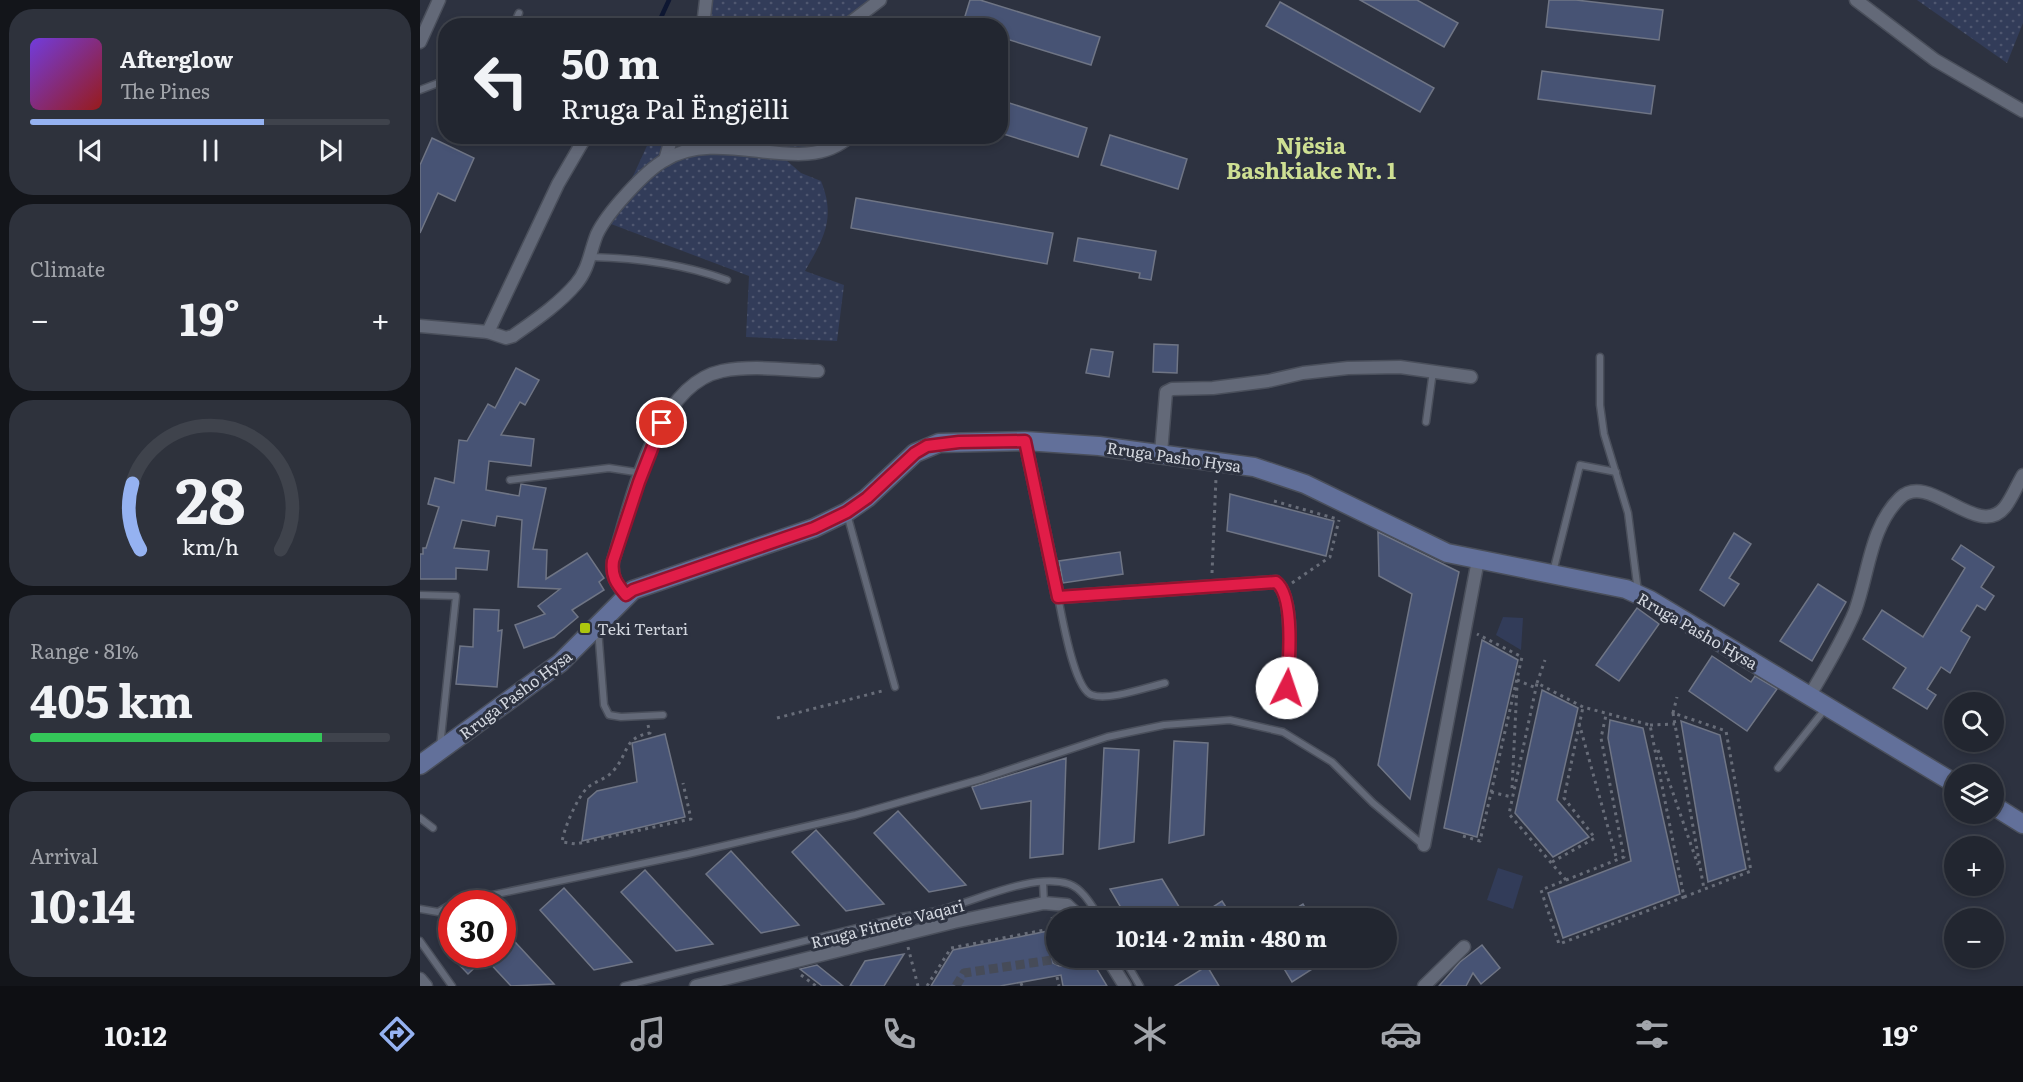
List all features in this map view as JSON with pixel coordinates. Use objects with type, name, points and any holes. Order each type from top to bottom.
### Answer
[{"type":"main road","name":"Rruga Pasho Hysa","points":[[420,765],[560,663],[633,590],[814,528],[847,512],[867,498],[915,453],[927,446],[959,442],[1025,441],[1217,460],[1288,477],[1439,550],[1478,560],[1609,585],[1638,594],[1944,777]]},
{"type":"main road","points":[[2004,812],[2023,824]]},
{"type":"street","points":[[420,42],[439,0]]},
{"type":"street","points":[[704,18],[706,0]]},
{"type":"street","points":[[856,18],[880,0]]},
{"type":"street","points":[[1856,0],[1935,60],[2023,111]]},
{"type":"street","points":[[488,332],[558,184],[581,144]]},
{"type":"street","points":[[665,160],[670,144]]},
{"type":"street","points":[[420,326],[488,332],[506,338],[513,336],[576,284],[591,257],[599,230],[610,215],[665,160],[695,149],[727,146],[808,155],[827,152],[842,144]]},
{"type":"street","points":[[1161,453],[1163,407],[1166,392],[1172,389],[1213,388],[1348,368],[1400,367],[1472,377]]},
{"type":"street","points":[[626,595],[615,582],[612,573],[613,561],[656,434],[668,412],[684,391],[702,378],[721,371],[742,368],[818,371]]},
{"type":"street","points":[[1025,441],[1058,597],[1276,582],[1282,586],[1285,594],[1288,630],[1287,688]]},
{"type":"street","points":[[1810,696],[1854,612],[1885,517],[1901,496],[1922,490],[1974,515],[1989,516],[2004,509],[2023,475]]},
{"type":"street","points":[[1424,845],[1478,560]]},
{"type":"street","name":"Rruga Fitnete Vaqari","points":[[696,986],[954,922],[1044,903],[1067,905],[1070,908]]},
{"type":"street","points":[[1424,986],[1464,947]]},
{"type":"street","points":[[1114,968],[1125,986]]},
{"type":"street","points":[[420,979],[426,986]]},
{"type":"lane","points":[[517,18],[519,13]]},
{"type":"lane","points":[[420,90],[438,83]]},
{"type":"lane","points":[[591,257],[630,258],[662,263],[727,280]]},
{"type":"lane","points":[[1600,357],[1600,405],[1604,434],[1632,535],[1638,594]]},
{"type":"lane","points":[[1426,423],[1433,371]]},
{"type":"lane","points":[[1552,574],[1580,465],[1616,472]]},
{"type":"lane","points":[[510,480],[609,468],[642,473]]},
{"type":"lane","points":[[847,512],[895,687]]},
{"type":"lane","points":[[420,595],[456,596],[439,750]]},
{"type":"lane","points":[[1058,597],[1077,677],[1083,691],[1093,696],[1108,696],[1165,683]]},
{"type":"lane","points":[[597,626],[604,705],[609,715],[646,717],[663,715]]},
{"type":"lane","points":[[1778,768],[1827,706]]},
{"type":"lane","points":[[516,891],[855,815],[981,779],[1107,737],[1164,725],[1230,720],[1283,732],[1332,762],[1373,803],[1424,845]]},
{"type":"lane","points":[[420,818],[433,828]]},
{"type":"lane","points":[[1043,883],[1044,903]]},
{"type":"lane","points":[[624,986],[901,917],[944,909],[1023,885],[1043,883],[1070,885],[1084,896],[1093,908]]},
{"type":"lane","points":[[420,909],[438,912]]},
{"type":"lane","points":[[420,941],[452,986]]},
{"type":"lane","points":[[1129,968],[1140,986]]},
{"type":"path","points":[[1211,587],[1217,460]]},
{"type":"path","points":[[1282,586],[1295,581],[1330,557],[1339,520]]},
{"type":"path","points":[[1463,836],[1480,841],[1522,657],[1478,634],[1464,631]]},
{"type":"path","points":[[1545,660],[1537,683],[1509,814],[1566,880]]},
{"type":"path","points":[[1517,679],[1536,688]]},
{"type":"path","points":[[1512,797],[1517,679]]},
{"type":"path","points":[[1537,683],[1583,707],[1606,715],[1650,725],[1675,724]]},
{"type":"path","points":[[777,718],[895,687]]},
{"type":"path","points":[[1677,697],[1673,713],[1704,889]]},
{"type":"path","points":[[1552,862],[1595,838],[1564,798],[1583,707]]},
{"type":"path","points":[[1606,715],[1601,738],[1624,857],[1541,890],[1559,944],[1751,871],[1726,731],[1673,713]]},
{"type":"path","points":[[646,717],[650,733],[637,735],[627,746],[613,772],[587,789],[564,829],[562,842],[576,844],[691,819],[683,783]]},
{"type":"path","points":[[1579,722],[1617,860]]},
{"type":"path","points":[[1650,725],[1684,897]]},
{"type":"path","points":[[1654,740],[1701,876]]},
{"type":"path","points":[[1491,792],[1512,797]]},
{"type":"path","points":[[927,986],[951,948],[1046,933]]},
{"type":"path","points":[[909,955],[918,986]]},
{"type":"path","points":[[1057,977],[1059,986]]},
{"type":"shaded area","points":[[702,0],[880,0],[856,18],[697,18]]},
{"type":"shaded area","points":[[1917,0],[2023,0],[2023,23],[2007,63]]},
{"type":"shaded area","points":[[648,144],[831,144],[786,160],[801,173],[821,181],[825,194],[828,206],[826,228],[805,271],[844,285],[837,341],[746,337],[749,276],[611,224]]},
{"type":"shaded area","points":[[1503,617],[1523,618],[1521,650],[1496,635]]},
{"type":"shaded area","points":[[1498,868],[1523,876],[1513,909],[1487,900]]},
{"type":"building","points":[[970,0],[980,0],[1100,37],[1091,65],[1008,39],[1008,18],[964,18]]},
{"type":"building","points":[[1360,0],[1417,0],[1458,23],[1444,47]]},
{"type":"building","points":[[1549,0],[1576,0],[1663,10],[1659,40],[1546,27]]},
{"type":"building","points":[[1280,2],[1434,88],[1420,112],[1266,26]]},
{"type":"building","points":[[1542,71],[1655,86],[1651,114],[1538,99]]},
{"type":"building","points":[[1008,103],[1087,128],[1078,157],[1008,135]]},
{"type":"building","points":[[1110,135],[1187,159],[1178,189],[1101,165]]},
{"type":"building","points":[[432,138],[438,141],[438,144],[445,144],[474,158],[455,201],[438,193],[420,233],[420,165]]},
{"type":"building","points":[[856,198],[1053,233],[1047,264],[851,228]]},
{"type":"building","points":[[1078,238],[1156,251],[1151,280],[1139,278],[1140,273],[1074,261]]},
{"type":"building","points":[[1154,344],[1178,345],[1177,373],[1153,372]]},
{"type":"building","points":[[1091,349],[1113,352],[1109,377],[1086,373]]},
{"type":"building","points":[[516,368],[539,380],[525,405],[520,402],[501,435],[534,439],[531,466],[489,461],[486,490],[519,496],[521,484],[546,488],[533,549],[547,550],[546,579],[587,553],[604,578],[599,582],[604,590],[572,610],[578,617],[554,637],[524,648],[515,625],[545,614],[538,606],[560,589],[518,587],[522,520],[497,516],[495,526],[462,520],[454,548],[489,551],[487,570],[456,568],[456,579],[420,579],[420,554],[423,554],[423,548],[426,548],[439,507],[428,504],[435,478],[454,483],[459,440],[467,441],[488,404],[495,408]]},
{"type":"building","points":[[1230,494],[1334,521],[1326,556],[1227,531]]},
{"type":"building","points":[[1378,532],[1459,572],[1410,799],[1378,765],[1412,594],[1379,576]]},
{"type":"building","points":[[1734,533],[1751,544],[1729,578],[1739,584],[1724,606],[1700,590]]},
{"type":"building","points":[[1961,545],[1994,567],[1981,587],[1994,596],[1985,610],[1977,605],[1961,631],[1970,637],[1950,673],[1941,667],[1927,689],[1936,695],[1927,709],[1893,688],[1906,668],[1863,639],[1882,610],[1923,637],[1965,568],[1952,559]]},
{"type":"building","points":[[1120,552],[1123,574],[1063,583],[1059,561]]},
{"type":"building","points":[[1818,584],[1846,602],[1812,661],[1780,641]]},
{"type":"building","points":[[1637,608],[1659,624],[1619,681],[1596,665]]},
{"type":"building","points":[[474,609],[499,610],[498,631],[502,630],[497,687],[456,684],[460,646],[473,647]]},
{"type":"building","points":[[1482,640],[1518,660],[1477,837],[1444,828]]},
{"type":"building","points":[[1712,656],[1751,682],[1755,676],[1777,689],[1747,731],[1689,691]]},
{"type":"building","points":[[1542,690],[1578,708],[1557,800],[1589,837],[1553,857],[1515,813]]},
{"type":"building","points":[[1610,720],[1643,728],[1680,894],[1563,938],[1548,893],[1631,861],[1608,738]]},
{"type":"building","points":[[1681,721],[1720,735],[1746,869],[1708,882]]},
{"type":"building","points":[[665,734],[685,817],[582,841],[588,799],[597,791],[637,782],[632,743]]},
{"type":"building","points":[[1174,741],[1208,743],[1204,835],[1169,843]]},
{"type":"building","points":[[1104,748],[1139,750],[1134,842],[1099,849]]},
{"type":"building","points":[[1066,758],[1063,854],[1030,858],[1031,801],[981,809],[972,787]]},
{"type":"building","points":[[898,811],[966,885],[929,892],[874,833]]},
{"type":"building","points":[[816,830],[884,904],[846,911],[792,852]]},
{"type":"building","points":[[731,851],[799,925],[761,933],[706,874]]},
{"type":"building","points":[[645,870],[713,944],[676,951],[621,892]]},
{"type":"building","points":[[1162,879],[1180,908],[1121,908],[1110,889]]},
{"type":"building","points":[[564,888],[632,962],[594,970],[540,910]]},
{"type":"building","points":[[1222,901],[1227,908],[1211,908]]},
{"type":"building","points":[[1046,931],[1046,968],[1096,968],[1107,986],[1063,986],[1061,975],[1000,986],[931,986],[953,950]]},
{"type":"building","points":[[516,943],[554,984],[511,986],[494,968],[516,968]]},
{"type":"building","points":[[1482,945],[1500,968],[1481,984],[1473,973],[1466,986],[1439,986],[1460,962]]},
{"type":"building","points":[[904,954],[884,986],[850,986],[865,961]]},
{"type":"building","points":[[817,965],[843,986],[822,986],[800,969]]},
{"type":"building","points":[[462,968],[474,968],[468,974]]},
{"type":"building","points":[[1204,968],[1208,968],[1219,986],[1175,986]]},
{"type":"building","points":[[1284,968],[1314,968],[1292,982]]},
{"type":"waterway","points":[[661,18],[669,0]]},
{"type":"tunnel","points":[[956,986],[964,973],[1046,961]]},
{"type":"place","name":"Teki Tertari","points":[[585,628]]},
{"type":"district","name":"Njësia Bashkiake Nr. 1","points":[[1311,156]]},
{"type":"route","points":[[662,423],[656,434],[613,561],[612,573],[615,582],[626,595],[633,590],[814,528],[847,512],[867,498],[915,453],[927,446],[939,443],[1025,441],[1058,597],[1276,582],[1282,586],[1285,594],[1289,657],[1287,688]]}]
